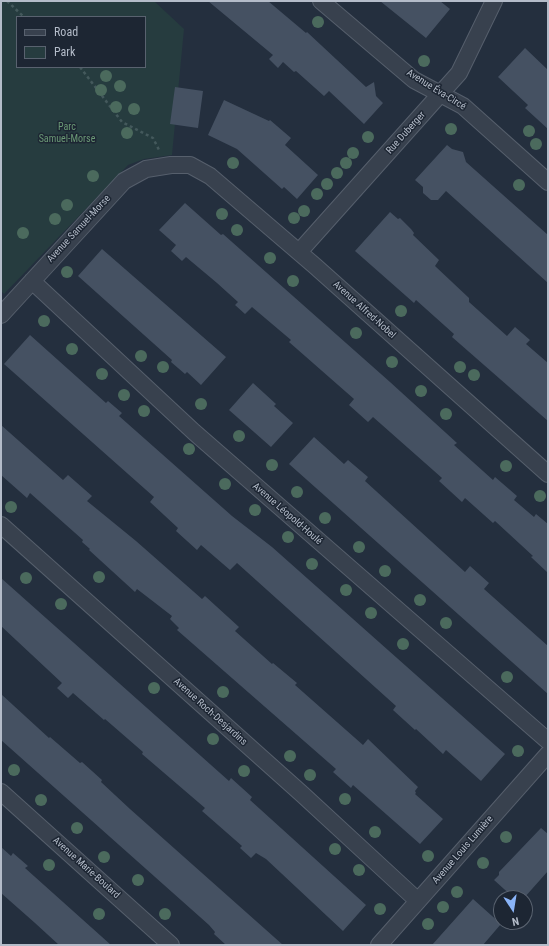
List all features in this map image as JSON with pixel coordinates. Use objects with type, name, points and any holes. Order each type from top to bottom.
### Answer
[{"type":"street","name":"Avenue Éva-Circé","points":[[321,1],[414,80],[463,106],[548,182]]},
{"type":"street","name":"Rue Duberger","points":[[299,252],[459,73],[494,1]]},
{"type":"street","name":"Avenue Alfred-Nobel","points":[[169,165],[190,165],[210,176],[299,252],[548,474]]},
{"type":"street","name":"Avenue Samuel-Morse","points":[[1,315],[124,181],[146,169],[169,165]]},
{"type":"street","name":"Avenue Léopold-Houlé","points":[[32,281],[194,432],[548,741]]},
{"type":"street","name":"Avenue Roch-Desjardins","points":[[1,525],[302,794],[418,901]]},
{"type":"street","name":"Avenue Louis Lumière","points":[[379,945],[548,754]]},
{"type":"street","name":"Avenue Marie-Boulard","points":[[1,792],[171,945]]},
{"type":"path","points":[[7,1],[23,16]]},
{"type":"path","points":[[81,68],[122,122],[153,138],[169,165]]},
{"type":"green space","name":"Parc Samuel-Morse","points":[[1,1],[154,1],[184,29],[172,155],[144,159],[128,165],[4,294],[1,291]]},
{"type":"building","points":[[208,1],[268,1],[306,33],[307,32],[366,87],[374,82],[376,96],[383,103],[364,124],[329,91],[324,96],[296,71],[294,72],[283,62],[278,68],[269,59],[273,55]]},
{"type":"building","points":[[380,1],[440,1],[450,9],[426,38]]},
{"type":"building","points":[[525,48],[548,70],[548,129],[525,108],[528,105],[498,77]]},
{"type":"building","points":[[175,87],[203,91],[198,128],[170,124]]},
{"type":"building","points":[[224,100],[269,121],[270,120],[291,138],[285,145],[318,175],[297,199],[284,187],[282,189],[237,149],[208,135]]},
{"type":"building","points":[[447,145],[452,149],[463,152],[466,162],[548,235],[548,283],[446,191],[438,200],[431,200],[423,193],[423,187],[415,180]]},
{"type":"building","points":[[185,203],[221,235],[223,234],[390,382],[457,443],[454,445],[493,480],[495,477],[517,496],[514,500],[534,517],[536,514],[548,524],[548,573],[531,557],[533,556],[495,521],[493,523],[465,498],[462,502],[439,481],[442,478],[373,417],[368,422],[349,405],[354,399],[289,342],[291,340],[252,307],[245,314],[235,305],[238,302],[217,283],[186,257],[182,261],[171,251],[176,245],[159,230]]},
{"type":"building","points":[[390,212],[398,219],[400,218],[411,229],[414,233],[413,235],[439,260],[435,266],[469,298],[469,302],[507,336],[515,327],[530,340],[526,344],[548,363],[548,421],[452,337],[454,334],[416,300],[414,303],[355,251]]},
{"type":"building","points":[[102,249],[226,357],[201,385],[187,372],[185,374],[171,362],[172,360],[78,276]]},
{"type":"building","points":[[30,335],[106,403],[108,401],[122,413],[119,416],[232,516],[272,547],[505,754],[481,781],[446,750],[443,754],[416,729],[415,730],[393,710],[396,706],[237,563],[230,570],[201,545],[197,550],[176,531],[178,528],[150,502],[154,497],[4,364]]},
{"type":"building","points":[[253,383],[276,404],[274,406],[293,423],[271,447],[229,410]]},
{"type":"building","points":[[1,425],[63,480],[68,475],[92,496],[87,501],[136,541],[202,599],[205,596],[239,627],[235,631],[272,664],[273,663],[297,683],[295,685],[363,745],[368,739],[418,787],[415,794],[443,819],[420,844],[353,785],[351,788],[333,772],[336,769],[177,630],[179,628],[170,619],[172,616],[137,589],[135,592],[89,550],[90,549],[82,542],[83,540],[30,493],[27,498],[1,475]]},
{"type":"building","points":[[314,437],[344,464],[348,460],[368,477],[365,481],[465,572],[470,566],[489,583],[484,589],[548,646],[548,694],[289,464]]},
{"type":"building","points":[[1,578],[229,781],[231,778],[252,797],[250,800],[366,905],[343,931],[266,859],[256,853],[251,858],[240,848],[242,846],[202,811],[205,808],[142,754],[143,752],[105,719],[104,720],[73,693],[68,698],[57,688],[62,683],[1,626]]},
{"type":"building","points":[[1,694],[49,738],[50,737],[80,763],[82,762],[130,809],[283,945],[226,945],[214,934],[215,932],[209,925],[1,740]]},
{"type":"building","points":[[541,828],[548,834],[548,871],[531,890],[505,890],[494,880],[499,875],[499,872]]},
{"type":"building","points":[[1,847],[11,856],[13,853],[28,866],[25,868],[111,945],[59,945],[1,893]]},
{"type":"building","points":[[473,899],[493,917],[493,930],[496,930],[483,945],[432,945]]}]
